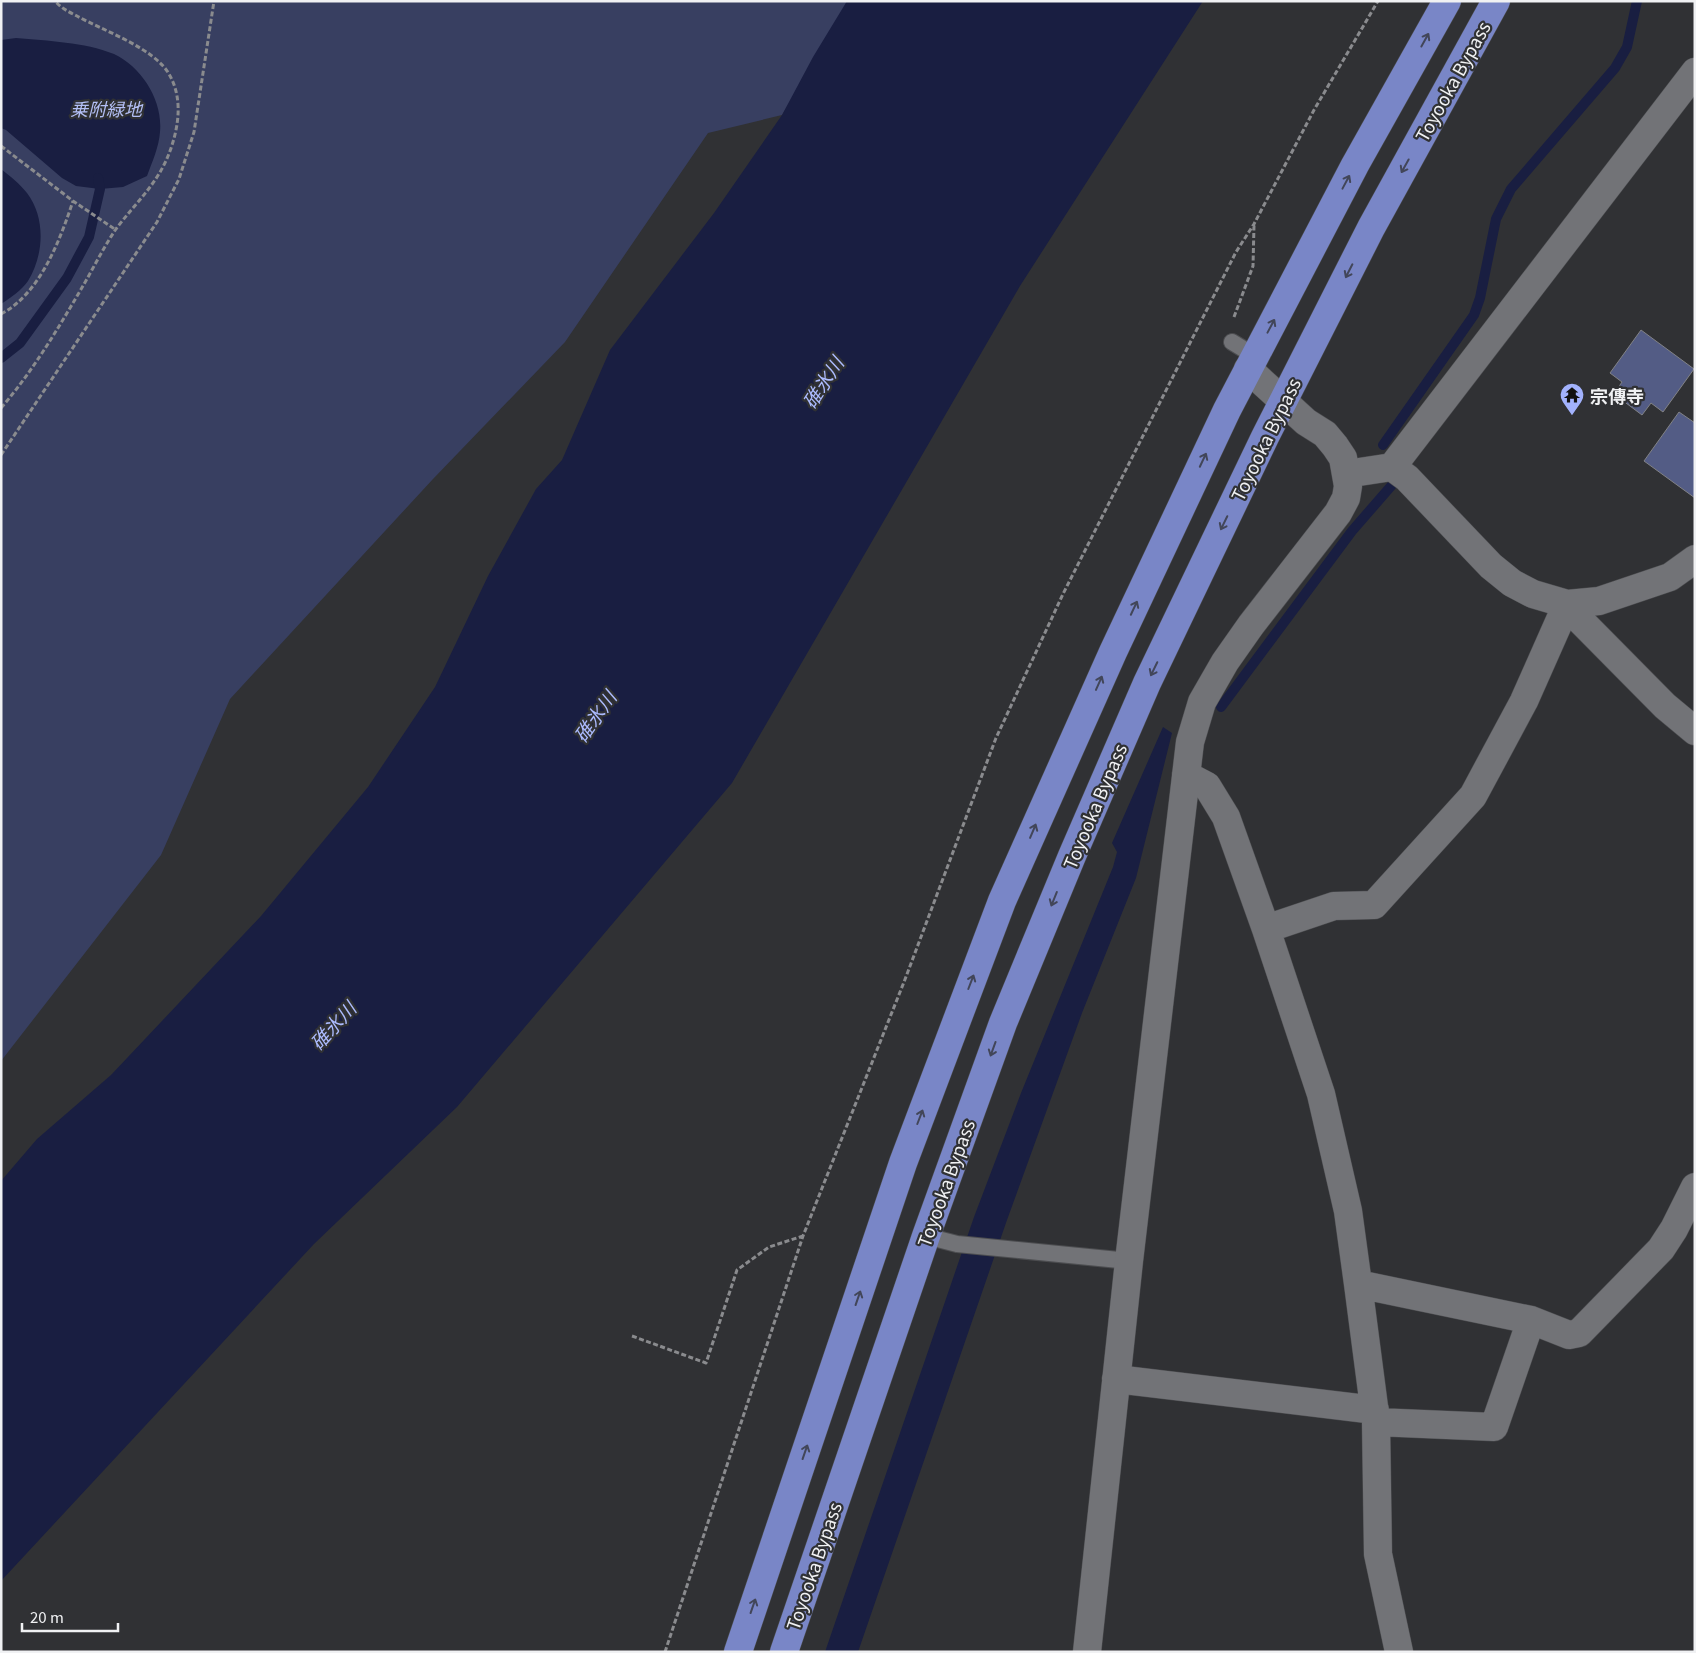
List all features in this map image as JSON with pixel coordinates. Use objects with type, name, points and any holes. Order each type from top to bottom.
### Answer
[{"type":"highway","points":[[738,1652],[903,1163],[1002,901],[1113,652],[1204,458],[1355,165],[1447,1]]},
{"type":"highway","name":"Toyooka Bypass","points":[[784,1652],[926,1236],[1003,1023],[1072,856],[1147,683],[1284,400],[1371,228],[1496,1]]},
{"type":"street","points":[[1346,474],[1392,466],[1695,72]]},
{"type":"street","points":[[1087,1652],[1129,1260],[1190,742],[1202,702],[1225,662],[1251,625],[1338,513],[1346,498],[1348,486],[1343,458],[1335,446],[1325,434],[1306,422],[1284,400],[1252,362]]},
{"type":"street","points":[[1392,466],[1436,507],[1491,566],[1512,583],[1532,594],[1567,604],[1599,601],[1670,577],[1695,559]]},
{"type":"street","points":[[1567,604],[1575,615],[1665,706],[1695,731]]},
{"type":"street","points":[[1266,929],[1334,906],[1374,905],[1473,796],[1524,701],[1567,604]]},
{"type":"street","points":[[1186,775],[1207,786],[1226,817],[1266,929],[1321,1094],[1348,1211],[1376,1416],[1378,1554],[1399,1652]]},
{"type":"street","points":[[1358,1284],[1531,1320],[1569,1334],[1579,1333],[1661,1249],[1674,1229],[1695,1187]]},
{"type":"street","points":[[1116,1379],[1376,1416],[1494,1427],[1531,1320]]},
{"type":"lane","points":[[1232,342],[1252,362]]},
{"type":"lane","points":[[926,1236],[957,1244],[1129,1260]]},
{"type":"path","points":[[1,408],[34,367],[116,230],[160,175],[171,150],[179,113],[178,95],[169,73],[157,61],[137,46],[92,25],[60,7],[55,1]]},
{"type":"path","points":[[1,455],[157,222],[179,178],[194,132],[214,1]]},
{"type":"path","points":[[664,1652],[803,1236],[900,991],[996,738],[1063,594],[1236,252],[1254,224],[1314,110],[1378,1]]},
{"type":"path","points":[[1,146],[73,201],[116,230]]},
{"type":"path","points":[[1,314],[13,308],[34,283],[60,237],[73,201]]},
{"type":"path","points":[[1232,342],[1229,330],[1254,266],[1254,224]]},
{"type":"path","points":[[632,1336],[706,1363],[737,1270],[769,1247],[803,1236]]},
{"type":"green space","name":"乗附緑地","points":[[1,1],[851,1],[782,115],[708,133],[565,342],[433,479],[230,699],[161,855],[1,1061]]},
{"type":"water","name":"碓氷川","points":[[847,1],[1203,1],[1020,286],[732,783],[457,1107],[314,1244],[1,1581],[1,1181],[37,1139],[111,1075],[261,916],[368,787],[435,687],[488,576],[536,489],[562,460],[610,350],[714,213],[782,115],[813,57]]},
{"type":"water","points":[[16,38],[66,43],[102,50],[124,60],[142,76],[154,97],[160,120],[158,143],[147,176],[123,187],[100,189],[76,186],[62,178],[6,130],[1,128],[1,40]]},
{"type":"water","points":[[1,169],[21,186],[33,203],[40,225],[41,237],[37,260],[28,281],[19,291],[1,304]]},
{"type":"water","points":[[1163,727],[1172,733],[1136,878],[1082,1013],[1007,1220],[858,1652],[825,1652],[974,1217],[1021,1093],[1113,867],[1117,852],[1112,843]]},
{"type":"building","points":[[1641,330],[1694,369],[1663,412],[1651,403],[1642,415],[1614,394],[1622,382],[1610,373]]},
{"type":"building","points":[[1679,412],[1695,423],[1695,498],[1644,461]]},
{"type":"waterway","points":[[1383,445],[1474,315],[1480,298],[1496,219],[1511,189],[1615,68],[1627,47],[1637,1]]},
{"type":"waterway","points":[[1,358],[20,343],[67,278],[89,237],[100,189],[98,178]]},
{"type":"waterway","points":[[1221,707],[1352,531],[1392,485]]},
{"type":"place","name":"宗傳寺","points":[[1572,416]]}]
